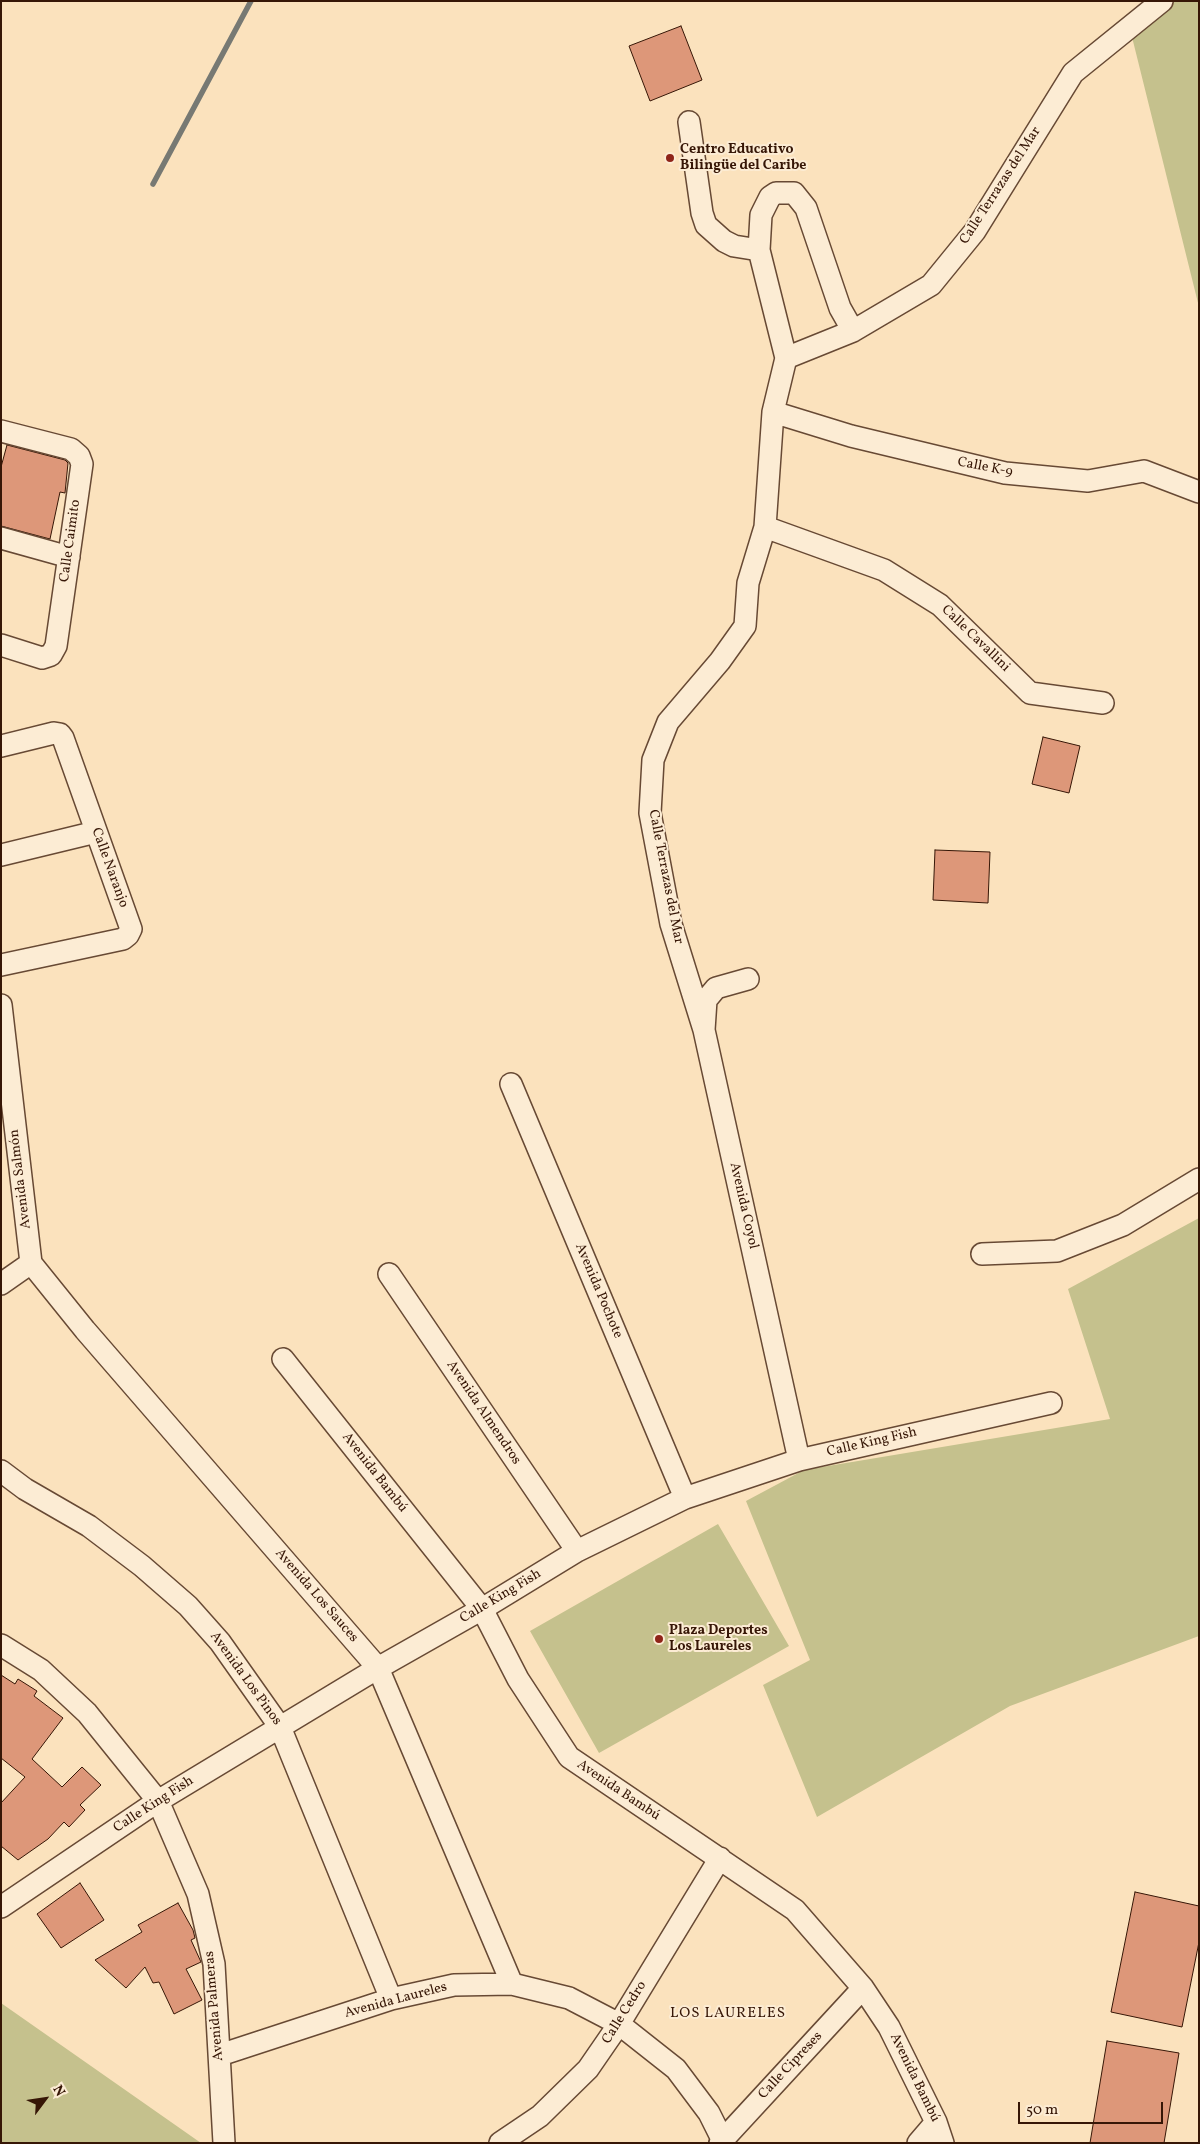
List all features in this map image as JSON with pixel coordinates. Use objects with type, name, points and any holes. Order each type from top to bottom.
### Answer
[{"type":"street","name":"Calle Terrazas del Mar","points":[[704,1030],[671,924],[660,869],[650,813],[653,760],[668,722],[720,661],[745,626],[748,583],[765,527],[773,412],[786,358],[853,331],[931,285],[975,231],[1073,73],[1162,1]]},
{"type":"street","points":[[689,122],[702,213],[706,225],[724,241],[734,246],[759,250]]},
{"type":"street","points":[[786,358],[759,250],[761,215],[770,197],[776,193],[794,193],[806,208],[840,308],[853,331]]},
{"type":"street","name":"Calle K-9","points":[[773,412],[851,436],[1005,473],[1088,481],[1144,471],[1199,492]]},
{"type":"street","name":"Calle Caimito","points":[[1,431],[71,449],[78,456],[82,464],[56,646],[51,655],[42,658],[1,645]]},
{"type":"street","name":"Calle Cavallini","points":[[765,527],[884,570],[940,605],[1030,693],[1103,703]]},
{"type":"street","points":[[1,538],[69,556]]},
{"type":"street","name":"Calle Naranjo","points":[[1,746],[54,733],[60,734],[63,738],[131,929],[123,940],[1,965]]},
{"type":"street","points":[[1,855],[96,832]]},
{"type":"street","name":"Avenida Coyol","points":[[748,979],[716,988],[706,1000],[704,1030],[799,1460]]},
{"type":"street","name":"Avenida Salmón","points":[[1,1005],[31,1263]]},
{"type":"street","name":"Avenida Pochote","points":[[511,1084],[685,1498]]},
{"type":"street","points":[[982,1254],[1057,1251],[1123,1225],[1199,1179]]},
{"type":"street","points":[[1,1284],[31,1263]]},
{"type":"street","name":"Avenida Los Sauces","points":[[31,1263],[85,1330],[378,1668],[512,1984]]},
{"type":"street","name":"Avenida Almendros","points":[[389,1274],[577,1551]]},
{"type":"street","name":"Avenida Bambú","points":[[283,1359],[482,1609],[518,1680],[569,1757],[795,1910],[863,1988],[889,2027],[936,2122],[944,2143]]},
{"type":"street","name":"Calle King Fish","points":[[1,1907],[158,1801],[378,1668],[482,1609],[577,1551],[685,1498],[799,1460],[1051,1403]]},
{"type":"street","name":"Avenida Los Pinos","points":[[1,1471],[26,1489],[89,1526],[142,1566],[188,1606],[220,1642],[280,1727],[391,1999]]},
{"type":"street","name":"Avenida Palmeras","points":[[1,1645],[41,1670],[87,1713],[158,1801],[198,1894],[214,1964],[224,2143]]},
{"type":"street","name":"Calle Cedro","points":[[500,2143],[540,2116],[588,2069],[619,2024],[720,1858]]},
{"type":"street","name":"Avenida Laureles","points":[[220,2055],[391,1999],[454,1985],[512,1984],[569,1998],[619,2024],[676,2069],[709,2113],[722,2142]]},
{"type":"street","name":"Calle Cipreses","points":[[722,2142],[863,1988]]},
{"type":"street","points":[[918,2143],[936,2122]]},
{"type":"shaded area","points":[[1175,1],[1199,1],[1199,307],[1132,37]]},
{"type":"shaded area","points":[[1199,1218],[1199,1636],[1010,1706],[817,1817],[763,1685],[810,1660],[746,1501],[804,1470],[1110,1419],[1068,1289]]},
{"type":"shaded area","name":"Plaza Deportes Los Laureles","points":[[718,1524],[789,1646],[599,1753],[530,1631]]},
{"type":"shaded area","points":[[1,2003],[201,2143],[1,2143]]},
{"type":"building","points":[[681,26],[702,80],[650,101],[629,46]]},
{"type":"building","points":[[7,445],[65,460],[68,463],[65,493],[60,492],[50,539],[1,526],[1,467]]},
{"type":"building","points":[[1043,737],[1080,746],[1069,793],[1032,784]]},
{"type":"building","points":[[935,850],[990,852],[988,903],[933,900]]},
{"type":"building","points":[[1,1675],[15,1684],[18,1679],[37,1691],[34,1696],[63,1718],[32,1759],[62,1787],[82,1767],[101,1785],[80,1805],[85,1810],[69,1827],[64,1822],[48,1839],[18,1860],[1,1846],[1,1803],[25,1777],[1,1758]]},
{"type":"building","points":[[80,1883],[104,1920],[61,1948],[37,1914]]},
{"type":"building","points":[[1135,1892],[1199,1906],[1199,1942],[1182,2027],[1111,2012]]},
{"type":"building","points":[[178,1903],[193,1930],[195,1938],[191,1940],[201,1962],[186,1969],[202,2000],[174,2014],[159,1982],[153,1983],[145,1967],[126,1988],[95,1960],[142,1932],[138,1925]]},
{"type":"building","points":[[1107,2041],[1179,2053],[1164,2143],[1090,2143]]},
{"type":"waterway","points":[[153,184],[251,1]]},
{"type":"place","name":"Centro Educativo Bilingüe del Caribe","points":[[670,158]]},
{"type":"place","name":"Plaza Deportes Los Laureles","points":[[659,1639]]},
{"type":"district","name":"LOS LAURELES","points":[[728,2014]]}]
